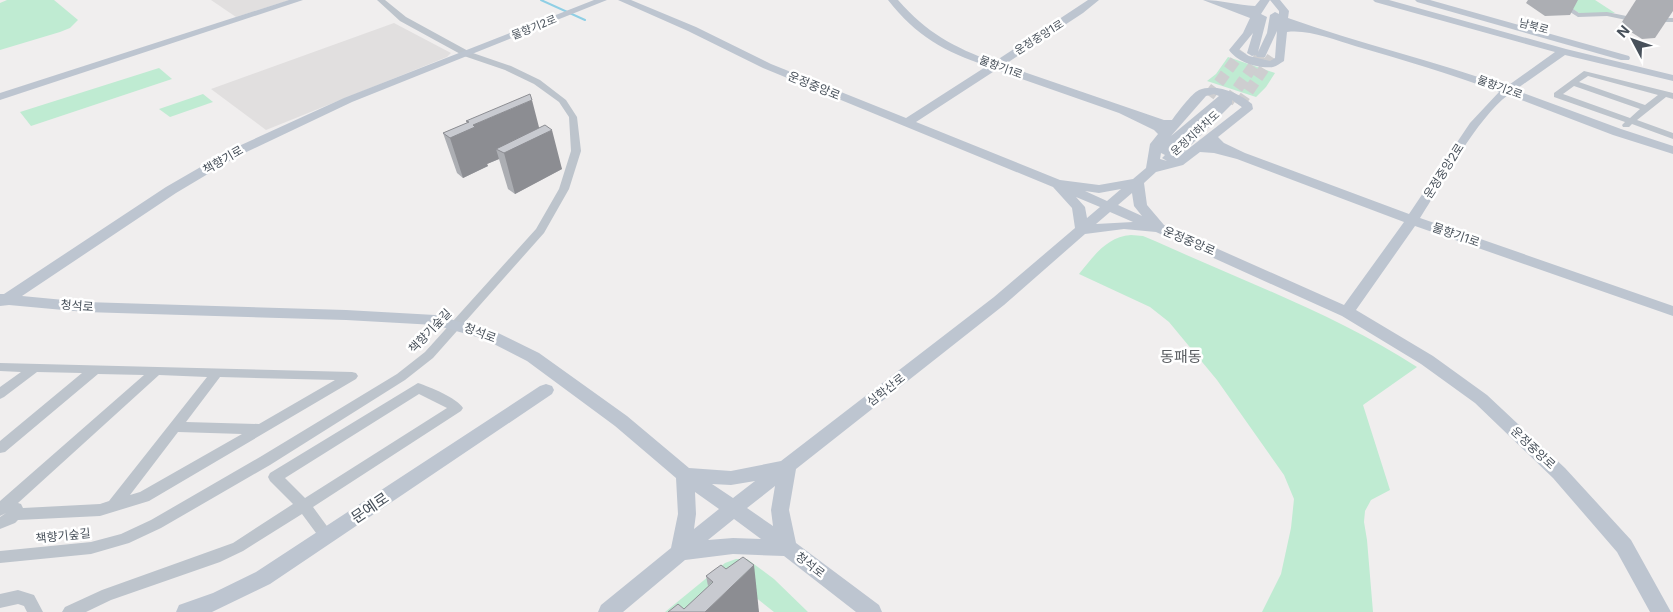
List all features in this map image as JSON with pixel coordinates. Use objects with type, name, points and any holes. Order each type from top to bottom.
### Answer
[{"type":"street","points":[[0,97],[298,0]]},
{"type":"street","name":"책향기숲길","points":[[0,556],[91,548],[124,539],[156,524],[265,461],[401,377],[429,355],[540,230],[564,189],[576,151],[573,118],[562,100],[537,82],[508,68],[467,54],[403,19],[381,0]]},
{"type":"street","name":"물향기2로","points":[[467,54],[602,0]]},
{"type":"street","name":"운정중앙로","points":[[623,0],[692,29],[767,66],[1058,184],[1347,312],[1427,360],[1480,399],[1559,473],[1624,546],[1661,612]]},
{"type":"street","name":"물향기1로","points":[[893,0],[914,24],[930,38],[952,50],[1123,111]]},
{"type":"street","name":"운정중앙1로","points":[[907,123],[1094,0]]},
{"type":"street","points":[[1208,0],[1256,13]]},
{"type":"street","points":[[1271,0],[1276,10],[1279,28],[1280,59],[1277,62],[1264,63],[1235,53],[1234,50],[1241,43],[1252,24],[1258,6],[1271,0]]},
{"type":"street","points":[[1271,0],[1284,11],[1279,28],[1257,54],[1259,30],[1265,7],[1271,0]]},
{"type":"street","points":[[1378,0],[1563,51],[1673,78]]},
{"type":"street","name":"남북로","points":[[1388,0],[1673,78]]},
{"type":"street","name":"남북로","points":[[1406,0],[1673,72]]},
{"type":"street","points":[[1420,0],[1586,45],[1651,66]]},
{"type":"street","points":[[1555,0],[1578,14],[1607,14],[1636,20],[1673,20]]},
{"type":"street","name":"물향기2로","points":[[1279,28],[1294,28],[1324,34],[1454,70],[1617,132],[1673,150]]},
{"type":"street","name":"운정중앙2로","points":[[1347,312],[1412,220],[1474,125],[1497,98],[1563,51]]},
{"type":"street","name":"책향기로","points":[[2,301],[171,190],[234,153],[348,100],[467,54]]},
{"type":"street","points":[[1669,94],[1587,73],[1557,95],[1673,136]]},
{"type":"street","points":[[1573,83],[1646,108]]},
{"type":"street","points":[[1207,91],[1220,92],[1240,99],[1248,106],[1247,109],[1179,162],[1156,166],[1156,144],[1176,123],[1202,93],[1207,91]]},
{"type":"street","points":[[1617,132],[1646,108],[1669,94]]},
{"type":"street","name":"운정지하차도","points":[[1224,101],[1204,126],[1177,152],[1156,166],[1166,147],[1190,126],[1224,101]]},
{"type":"street","points":[[1123,111],[1163,122],[1176,123]]},
{"type":"street","points":[[1123,111],[1158,128],[1166,135]]},
{"type":"street","points":[[1211,137],[1220,146],[1241,156]]},
{"type":"street","points":[[1197,148],[1214,149],[1241,156]]},
{"type":"street","name":"물향기1로","points":[[1241,156],[1412,220],[1673,311]]},
{"type":"street","name":"심학산로","points":[[608,612],[732,509],[999,301],[1156,166]]},
{"type":"street","points":[[1058,184],[1099,189],[1137,182],[1141,206],[1159,228]]},
{"type":"street","points":[[1058,184],[1078,207],[1082,230],[1124,225],[1159,228]]},
{"type":"street","name":"청석로","points":[[2,301],[85,307],[356,315],[435,320],[457,324],[489,335],[533,357],[622,421],[685,475],[872,612]]},
{"type":"street","points":[[0,367],[352,376],[144,496],[100,510],[15,514]]},
{"type":"street","points":[[0,394],[34,368]]},
{"type":"street","points":[[0,448],[96,369]]},
{"type":"street","points":[[0,510],[156,371]]},
{"type":"street","points":[[114,506],[217,372]]},
{"type":"street","points":[[70,612],[107,595],[230,550],[304,506],[457,408],[418,388],[275,477],[304,506],[327,537]]},
{"type":"street","name":"문예로","points":[[186,612],[242,589],[327,537],[546,390]]},
{"type":"street","points":[[175,427],[261,429]]},
{"type":"street","points":[[787,467],[780,510],[787,548],[733,546],[680,552],[687,514],[685,475],[731,478],[787,467]]},
{"type":"street","points":[[0,510],[13,506],[16,509],[15,514],[10,519],[0,523]]},
{"type":"street","points":[[0,601],[18,597],[29,600],[35,612]]},
{"type":"shaded area","points":[[211,0],[290,0],[236,17]]},
{"type":"shaded area","points":[[394,23],[451,53],[447,57],[266,130],[211,89]]},
{"type":"green space","points":[[7,0],[54,0],[78,20],[70,28],[60,32],[0,50],[0,3]]},
{"type":"green space","points":[[1558,0],[1595,0],[1615,13],[1579,13]]},
{"type":"green space","points":[[1228,57],[1275,73],[1266,87],[1256,97],[1207,81],[1216,74]]},
{"type":"green space","points":[[159,68],[172,79],[31,126],[20,112]]},
{"type":"green space","points":[[203,94],[213,102],[170,117],[159,109]]},
{"type":"green space","points":[[1131,235],[1143,236],[1321,314],[1386,348],[1417,367],[1363,405],[1390,490],[1371,500],[1365,511],[1364,522],[1373,612],[1262,612],[1281,574],[1291,528],[1294,499],[1284,475],[1217,380],[1169,322],[1150,307],[1079,274],[1101,248],[1114,239]]},
{"type":"green space","points":[[736,559],[747,559],[774,579],[808,612],[774,612],[736,582],[703,612],[665,612],[725,563]]},
{"type":"building","points":[[530,94],[532,100],[473,125],[475,127],[450,138],[443,133],[469,122],[466,121]]},
{"type":"building","points":[[545,125],[552,130],[504,153],[496,149]]},
{"type":"building","points":[[743,557],[754,565],[705,612],[668,612],[678,604],[684,609],[713,582],[706,576],[721,565],[726,569]]},
{"type":"waterway","points":[[541,0],[585,20]]},
{"type":"tunnel","points":[[1209,96],[1242,51]]},
{"type":"tunnel","points":[[1228,102],[1261,55]]},
{"type":"tunnel","points":[[1239,105],[1272,57]]},
{"type":"district","name":"동패동","points":[[1181,357]]}]
